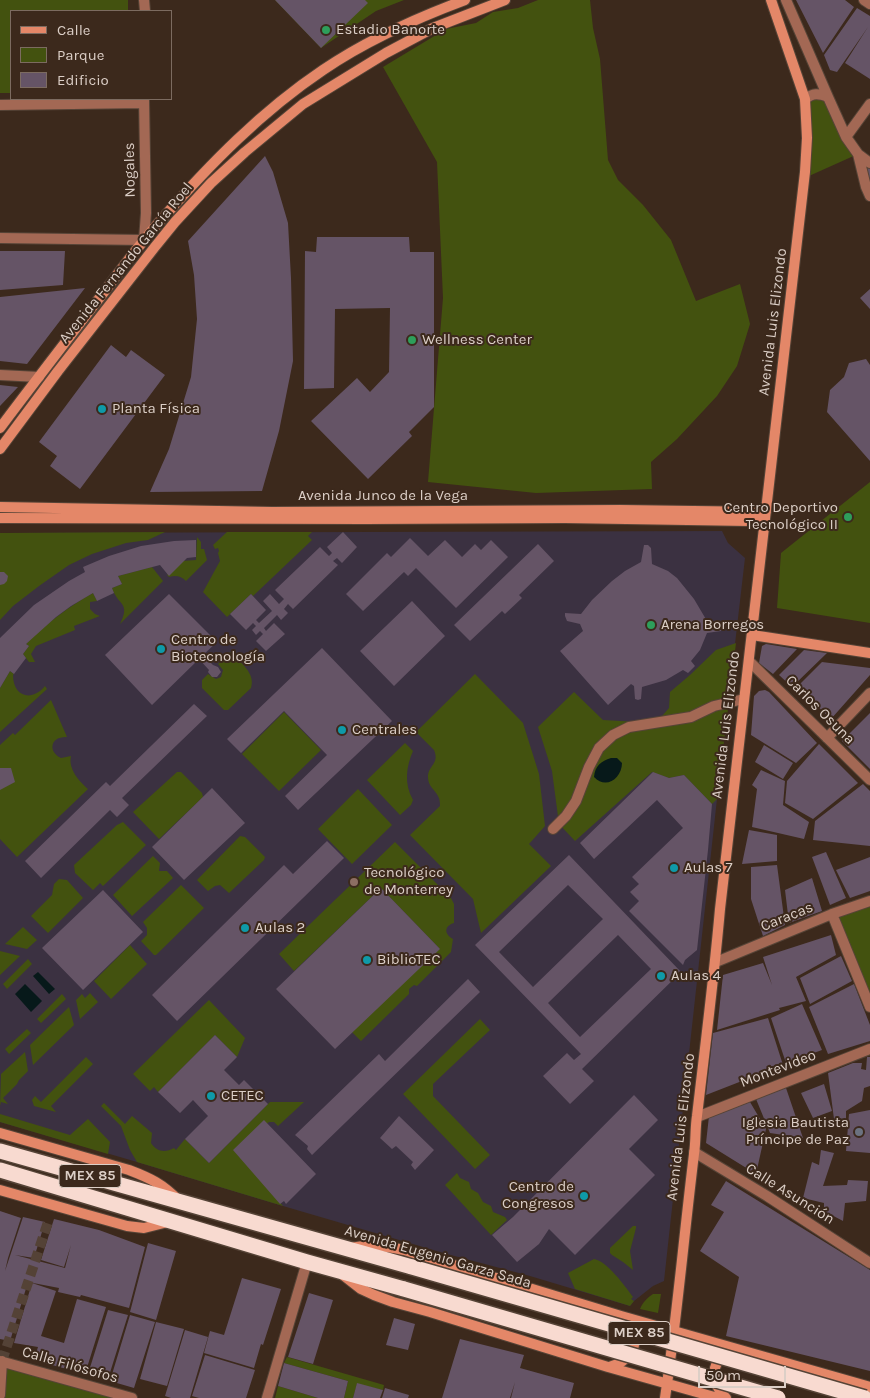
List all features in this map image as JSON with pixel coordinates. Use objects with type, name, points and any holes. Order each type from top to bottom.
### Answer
[{"type":"highway","name":"Avenida Eugenio Garza Sada","points":[[0,1151],[412,1267],[865,1398]]},
{"type":"highway","name":"MEX 85","points":[[0,1170],[170,1222],[778,1398]]},
{"type":"street","name":"Avenida Fernando García Roel","points":[[0,428],[144,240],[224,153],[264,115],[336,62],[380,36],[418,18],[464,0]]},
{"type":"street","name":"Avenida Fernando García Roel","points":[[0,449],[58,371],[175,222],[211,184],[253,146],[303,104],[410,39],[505,0]]},
{"type":"street","name":"Avenida Luis Elizondo","points":[[665,1398],[675,1330],[696,1117],[716,962],[720,909],[805,172],[807,138],[805,99],[771,0]]},
{"type":"street","points":[[786,0],[846,137],[858,154],[870,163]]},
{"type":"street","points":[[864,0],[870,4]]},
{"type":"street","points":[[805,99],[811,94],[819,93],[828,96]]},
{"type":"street","name":"Nogales","points":[[144,101],[146,213],[144,240]]},
{"type":"street","points":[[0,104],[144,101]]},
{"type":"street","points":[[846,137],[870,104]]},
{"type":"street","points":[[858,154],[870,196]]},
{"type":"street","points":[[0,238],[144,240],[154,248]]},
{"type":"street","points":[[0,375],[39,377]]},
{"type":"street","name":"Avenida Junco de la Vega","points":[[0,507],[272,512],[620,510],[766,516]]},
{"type":"street","name":"Avenida Junco de la Vega","points":[[0,518],[565,518],[749,520],[766,516]]},
{"type":"street","points":[[752,635],[870,653]]},
{"type":"street","name":"Carlos Osuna","points":[[749,661],[870,780]]},
{"type":"street","points":[[827,738],[870,693]]},
{"type":"street","points":[[553,830],[566,816],[576,800],[599,748],[613,735],[629,727],[691,717],[714,706],[744,699]]},
{"type":"street","name":"Caracas","points":[[716,962],[832,914],[870,901]]},
{"type":"street","points":[[832,914],[870,1006]]},
{"type":"street","name":"Montevideo","points":[[696,1117],[870,1049]]},
{"type":"street","points":[[0,1132],[144,1176],[161,1184],[180,1201]]},
{"type":"street","name":"Calle Asunción","points":[[694,1152],[767,1196],[870,1263]]},
{"type":"street","points":[[0,1190],[127,1226],[144,1228],[170,1222]]},
{"type":"street","points":[[346,1249],[374,1245],[395,1248],[514,1282],[621,1316],[870,1386]]},
{"type":"street","points":[[267,1398],[307,1262]]},
{"type":"street","points":[[338,1271],[361,1289],[394,1302],[608,1367],[718,1398]]},
{"type":"street","points":[[608,1367],[622,1362],[634,1346],[633,1329],[626,1319],[621,1316]]},
{"type":"street","points":[[726,1398],[716,1386],[714,1372],[719,1359],[724,1354],[730,1350],[742,1349]]},
{"type":"street","points":[[0,1395],[1,1361]]},
{"type":"street","name":"Calle Filósofos","points":[[1,1361],[132,1398]]},
{"type":"shaded area","name":"Tecnológico de Monterrey","points":[[722,531],[728,543],[745,558],[664,1281],[653,1286],[630,1306],[0,1122],[0,533]]},
{"type":"shaded area","points":[[617,758],[622,763],[619,773],[612,781],[599,781],[594,777],[597,767],[601,762]]},
{"type":"shaded area","points":[[38,972],[55,989],[49,994],[33,976]]},
{"type":"shaded area","points":[[25,984],[42,1001],[31,1012],[15,994]]},
{"type":"green space","points":[[0,0],[128,0],[128,10],[10,10],[10,93],[0,93]]},
{"type":"green space","name":"Estadio Banorte","points":[[275,0],[404,0],[376,11],[321,48]]},
{"type":"green space","points":[[538,0],[590,0],[593,28],[600,59],[608,160],[618,180],[643,205],[671,240],[696,301],[740,284],[750,324],[737,366],[717,396],[677,439],[651,462],[652,489],[536,493],[428,482],[443,298],[437,162],[383,67],[446,29],[476,23],[493,12],[518,8]]},
{"type":"green space","points":[[828,97],[858,154],[809,176],[805,99]]},
{"type":"green space","name":"Centro Deportivo Tecnológico II","points":[[870,482],[870,623],[777,608],[781,553]]},
{"type":"green space","points":[[165,532],[148,540],[126,543],[92,554],[69,565],[13,606],[0,620],[0,533]]},
{"type":"green space","points":[[227,532],[312,532],[308,536],[312,540],[253,596],[251,594],[227,617],[203,592],[220,561],[218,548],[215,549],[213,545]]},
{"type":"green space","points":[[197,537],[201,542],[201,549],[204,549],[207,560],[186,581],[178,576],[169,577],[167,575],[182,561],[196,560]]},
{"type":"green space","points":[[152,567],[163,581],[120,624],[124,608],[112,588],[122,584],[118,576]]},
{"type":"green space","points":[[93,593],[97,601],[90,602],[90,609],[100,616],[74,626],[75,630],[36,646],[31,654],[35,662],[29,662],[23,654],[29,646],[26,644],[58,616]]},
{"type":"green space","points":[[736,643],[717,799],[712,804],[684,775],[669,778],[652,772],[575,841],[559,824],[552,771],[538,727],[574,692],[603,720],[656,723],[669,708],[670,692],[716,650]]},
{"type":"green space","points":[[230,652],[246,668],[252,683],[251,688],[228,710],[224,710],[202,688],[202,680],[208,674],[216,679],[221,677],[223,670],[218,664]]},
{"type":"green space","points":[[10,671],[14,674],[16,688],[24,695],[35,694],[45,686],[47,689],[0,732],[0,688]]},
{"type":"green space","points":[[475,674],[523,723],[539,774],[545,826],[529,844],[551,866],[481,933],[473,899],[410,835],[440,806],[439,797],[430,785],[428,777],[436,758],[434,750],[416,732]]},
{"type":"green space","points":[[51,700],[67,737],[54,741],[54,752],[61,758],[71,756],[70,761],[73,770],[88,789],[17,857],[0,839],[0,745],[13,733],[15,735]]},
{"type":"green space","points":[[284,712],[321,750],[279,791],[242,754]]},
{"type":"green space","points":[[405,743],[413,751],[409,763],[407,782],[413,800],[411,805],[400,815],[367,780]]},
{"type":"green space","points":[[177,772],[181,772],[202,793],[203,797],[159,839],[133,812]]},
{"type":"green space","points":[[358,789],[392,825],[352,864],[318,829]]},
{"type":"green space","points":[[123,822],[146,845],[103,886],[100,883],[93,890],[75,873],[74,865],[117,825]]},
{"type":"green space","points":[[240,836],[245,837],[265,857],[264,860],[229,893],[220,885],[208,891],[197,880]]},
{"type":"green space","points":[[395,842],[451,898],[454,904],[454,923],[448,926],[446,930],[453,939],[451,952],[417,986],[414,985],[409,989],[409,994],[361,1041],[352,1032],[439,948],[381,888],[294,971],[279,954]]},
{"type":"green space","points":[[153,856],[160,863],[159,871],[167,871],[173,878],[132,916],[113,895]]},
{"type":"green space","points":[[59,879],[67,880],[83,898],[48,933],[31,916],[52,895],[54,884]]},
{"type":"green space","points":[[181,885],[204,908],[154,955],[141,941],[147,935],[147,928],[143,922]]},
{"type":"green space","points":[[870,901],[870,1007],[832,914]]},
{"type":"green space","points":[[23,927],[37,940],[27,949],[5,944]]},
{"type":"green space","points":[[130,945],[147,964],[111,999],[94,981]]},
{"type":"green space","points":[[0,951],[20,956],[0,975]]},
{"type":"green space","points":[[28,959],[32,964],[7,989],[3,984]]},
{"type":"green space","points":[[90,993],[98,1002],[80,1019],[76,1000],[82,994],[85,998]]},
{"type":"green space","points":[[62,994],[66,999],[41,1023],[37,1019]]},
{"type":"green space","points":[[209,1000],[245,1038],[237,1057],[215,1035],[158,1092],[154,1087],[150,1091],[133,1074]]},
{"type":"green space","points":[[69,1007],[74,1025],[33,1065],[30,1045]]},
{"type":"green space","points":[[480,1019],[490,1030],[433,1084],[433,1096],[490,1155],[475,1169],[403,1094]]},
{"type":"green space","points":[[27,1029],[31,1033],[9,1054],[5,1049]]},
{"type":"green space","points":[[25,1052],[28,1071],[3,1098],[8,1104],[1,1102],[0,1106],[1,1074]]},
{"type":"green space","points":[[86,1057],[93,1064],[51,1106],[56,1112],[34,1106],[32,1100],[35,1096],[41,1102]]},
{"type":"green space","points":[[270,1102],[304,1102],[278,1126],[274,1122],[269,1122],[234,1150],[283,1206],[137,1162],[130,1150],[121,1126],[101,1106],[104,1103],[125,1124],[132,1116],[152,1133],[151,1143],[159,1150],[167,1151],[174,1148],[176,1150],[185,1139],[209,1163]]},
{"type":"green space","points":[[0,1114],[70,1135],[88,1119],[110,1142],[108,1154],[0,1122]]},
{"type":"green space","points":[[457,1173],[460,1178],[469,1182],[471,1189],[478,1193],[483,1202],[491,1206],[493,1212],[505,1217],[507,1220],[491,1235],[445,1185]]},
{"type":"green space","points":[[633,1226],[636,1226],[636,1228],[630,1251],[633,1270],[612,1255],[610,1248]]},
{"type":"green space","points":[[594,1259],[610,1269],[633,1297],[631,1299],[634,1301],[630,1306],[575,1289],[568,1273]]},
{"type":"green space","points":[[653,1294],[661,1294],[658,1313],[640,1309],[645,1300]]},
{"type":"green space","points":[[287,1357],[384,1385],[383,1390],[357,1384],[353,1398],[344,1398],[348,1381],[284,1363]]},
{"type":"green space","points":[[2,1361],[128,1398],[0,1398]]},
{"type":"green space","points":[[278,1386],[318,1398],[275,1398]]},
{"type":"building","name":"Estadio Banorte","points":[[275,0],[365,0],[368,3],[321,48]]},
{"type":"building","points":[[796,0],[845,0],[854,7],[823,53]]},
{"type":"building","points":[[857,8],[870,16],[870,79],[845,63],[868,27],[837,72],[830,70],[824,55]]},
{"type":"building","points":[[265,156],[273,172],[288,223],[293,361],[279,431],[262,491],[150,492],[169,449],[191,377],[197,319],[194,275],[188,241]]},
{"type":"building","points":[[860,161],[870,166],[870,189]]},
{"type":"building","name":"Wellness Center","points":[[317,237],[409,237],[410,252],[434,252],[434,407],[409,432],[412,436],[368,479],[311,421],[357,378],[370,392],[389,372],[390,308],[335,309],[334,388],[304,389],[305,251],[316,252]]},
{"type":"building","points":[[0,251],[65,251],[63,285],[0,290]]},
{"type":"building","points":[[85,288],[27,364],[0,361],[0,297]]},
{"type":"building","points":[[870,289],[870,309],[860,298]]},
{"type":"building","name":"Planta Física","points":[[111,345],[126,357],[131,350],[165,375],[80,489],[50,466],[57,456],[39,442]]},
{"type":"building","points":[[866,359],[870,365],[870,461],[827,412],[830,390],[844,377],[849,363]]},
{"type":"building","points":[[0,385],[18,387],[0,406]]},
{"type":"building","points":[[343,532],[357,547],[342,563],[337,558],[333,561],[338,565],[293,609],[288,604],[284,609],[288,613],[281,620],[277,615],[264,628],[266,631],[274,623],[285,634],[266,651],[256,641],[263,634],[260,631],[256,635],[252,630],[256,626],[253,623],[246,630],[230,614],[251,594],[266,610],[256,620],[259,623],[272,611],[263,601],[270,594],[279,604],[284,599],[275,590],[320,547],[329,556],[332,553],[327,547]]},
{"type":"building","points":[[410,538],[428,556],[445,540],[462,557],[475,544],[481,550],[491,540],[508,557],[456,608],[416,568],[408,576],[404,572],[363,611],[346,594],[387,553],[391,557]]},
{"type":"building","points":[[196,540],[196,557],[187,558],[169,576],[160,565],[118,576],[122,584],[112,588],[114,593],[97,601],[93,593],[56,617],[26,644],[29,646],[23,654],[26,658],[14,674],[10,671],[0,688],[0,638],[34,605],[85,572],[83,567],[141,546]]},
{"type":"building","points":[[538,544],[554,561],[519,595],[522,598],[505,614],[502,611],[470,641],[454,625]]},
{"type":"building","name":"Arena Borregos","points":[[644,545],[648,545],[651,548],[652,564],[668,571],[677,578],[694,599],[707,621],[721,624],[722,628],[721,631],[707,633],[700,650],[691,661],[695,666],[688,673],[683,670],[666,680],[642,687],[641,699],[638,700],[635,699],[634,686],[631,684],[608,705],[560,651],[583,631],[580,624],[567,621],[565,613],[581,614],[592,600],[612,581],[641,562]]},
{"type":"building","points":[[0,572],[4,572],[8,576],[7,581],[0,585]]},
{"type":"building","name":"Centro de Biotecnología","points":[[169,594],[217,642],[203,655],[213,665],[218,667],[221,672],[217,677],[212,677],[208,672],[209,670],[199,659],[152,705],[105,655]]},
{"type":"building","points":[[412,601],[445,636],[394,686],[360,651]]},
{"type":"building","points":[[766,644],[797,649],[773,674],[759,663],[762,646]]},
{"type":"building","name":"Centrales","points":[[322,648],[392,721],[298,810],[285,796],[327,755],[284,711],[241,753],[227,739]]},
{"type":"building","points":[[804,650],[827,653],[792,687],[779,675]]},
{"type":"building","points":[[822,662],[870,668],[870,675],[831,719],[797,687]]},
{"type":"building","points":[[765,690],[817,743],[796,763],[751,735],[754,696],[759,691]]},
{"type":"building","points":[[194,704],[207,716],[122,798],[129,805],[117,817],[110,810],[41,878],[25,861],[106,782],[110,786]]},
{"type":"building","points":[[870,713],[870,769],[842,741]]},
{"type":"building","points":[[819,744],[858,783],[813,819],[785,803],[787,781]]},
{"type":"building","points":[[764,745],[793,763],[783,779],[755,762]]},
{"type":"building","points":[[0,768],[11,768],[15,782],[0,790]]},
{"type":"building","points":[[761,770],[785,781],[783,805],[809,822],[804,839],[752,827],[757,789],[752,785]]},
{"type":"building","name":"Aulas 7","points":[[653,772],[669,778],[684,775],[712,804],[697,950],[685,960],[683,965],[629,911],[639,901],[630,892],[639,884],[632,877],[683,828],[657,800],[594,859],[580,843]]},
{"type":"building","points":[[863,784],[870,791],[870,846],[813,840],[815,821]]},
{"type":"building","points":[[212,788],[245,823],[184,880],[152,847]]},
{"type":"building","points":[[749,830],[777,835],[777,861],[742,864]]},
{"type":"building","name":"Aulas 2","points":[[327,841],[344,858],[177,1021],[152,995],[284,865],[293,874]]},
{"type":"building","points":[[826,852],[846,898],[830,905],[812,857]]},
{"type":"building","name":"Aulas 4","points":[[569,855],[681,972],[582,1069],[594,1081],[570,1104],[543,1076],[567,1053],[574,1060],[581,1054],[475,945]],"holes":[[[568,885],[603,919],[533,987],[499,952]],[[618,935],[651,969],[580,1037],[548,1003]]]},
{"type":"building","points":[[870,857],[870,891],[850,898],[836,870]]},
{"type":"building","points":[[777,865],[785,925],[763,936],[751,899],[751,867]]},
{"type":"building","points":[[812,878],[822,911],[789,923],[785,890]]},
{"type":"building","name":"BiblioTEC","points":[[381,888],[440,949],[335,1049],[276,989]]},
{"type":"building","points":[[103,890],[143,932],[83,990],[42,948]]},
{"type":"building","points":[[831,935],[836,955],[796,977],[806,1001],[779,1008],[780,1010],[717,1030],[723,975],[763,963],[772,985],[763,957]]},
{"type":"building","points":[[841,956],[852,981],[810,1004],[800,978]]},
{"type":"building","points":[[468,979],[480,992],[312,1155],[307,1149],[308,1146],[295,1135],[379,1054],[385,1061]]},
{"type":"building","points":[[854,984],[870,1025],[870,1041],[828,1054],[809,1007]]},
{"type":"building","points":[[802,1004],[822,1050],[786,1063],[771,1018]]},
{"type":"building","points":[[768,1018],[783,1065],[706,1095],[713,1033]]},
{"type":"building","name":"CETEC","points":[[215,1035],[237,1057],[224,1070],[239,1085],[244,1080],[268,1104],[209,1163],[185,1139],[208,1116],[193,1100],[180,1113],[158,1092]]},
{"type":"building","points":[[867,1057],[870,1057],[870,1086],[864,1088],[862,1101],[846,1111],[846,1119],[834,1119],[828,1073],[853,1063],[862,1063],[861,1069],[866,1070]]},
{"type":"building","points":[[824,1084],[832,1111],[813,1118],[801,1093]]},
{"type":"building","points":[[786,1088],[803,1138],[770,1133],[756,1099]]},
{"type":"building","name":"Centro de Congresos","points":[[634,1095],[658,1120],[629,1149],[655,1175],[575,1255],[549,1229],[539,1244],[517,1262],[492,1235],[513,1217]]},
{"type":"building","points":[[750,1102],[766,1129],[756,1174],[706,1143],[709,1116]]},
{"type":"building","name":"Iglesia Bautista Príncipe de Paz","points":[[870,1110],[870,1153],[846,1151],[849,1114]]},
{"type":"building","points":[[399,1116],[434,1150],[415,1170],[411,1165],[413,1162],[396,1146],[392,1149],[380,1138]]},
{"type":"building","points":[[264,1120],[316,1174],[286,1204],[284,1201],[280,1204],[233,1150]]},
{"type":"building","points":[[821,1150],[834,1153],[823,1186],[847,1185],[848,1180],[868,1181],[866,1201],[845,1203],[843,1221],[824,1211],[824,1203],[803,1198],[812,1162],[819,1165]]},
{"type":"building","points":[[726,1181],[870,1270],[870,1371],[726,1336],[739,1277],[700,1251],[724,1212],[711,1205]]},
{"type":"building","points":[[0,1211],[21,1218],[5,1271],[23,1217],[45,1222],[34,1258],[15,1255],[65,1268],[71,1245],[64,1267],[41,1260],[54,1219],[99,1230],[145,1247],[129,1308],[81,1295],[80,1297],[58,1292],[59,1288],[28,1282],[10,1341],[0,1339]]},
{"type":"building","points":[[148,1243],[176,1251],[156,1320],[130,1312]]},
{"type":"building","points":[[242,1278],[281,1289],[254,1368],[204,1353],[210,1331],[224,1335]]},
{"type":"building","points":[[32,1283],[56,1291],[41,1336],[64,1343],[77,1299],[106,1307],[85,1374],[34,1360],[38,1347],[14,1343]]},
{"type":"building","points":[[309,1293],[333,1300],[313,1364],[288,1357]]},
{"type":"building","points":[[108,1310],[128,1315],[108,1379],[88,1374]]},
{"type":"building","points":[[130,1315],[155,1322],[134,1388],[110,1381]]},
{"type":"building","points":[[394,1318],[415,1324],[408,1350],[386,1345]]},
{"type":"building","points":[[156,1322],[184,1329],[167,1386],[140,1379]]},
{"type":"building","points":[[185,1330],[208,1337],[190,1398],[171,1398],[165,1396]]},
{"type":"building","points":[[460,1339],[524,1355],[520,1368],[574,1383],[570,1398],[511,1398],[515,1382],[510,1398],[442,1398]]},
{"type":"building","points":[[205,1355],[255,1370],[246,1398],[199,1398],[192,1396]]},
{"type":"building","points":[[284,1363],[348,1381],[344,1398],[318,1398],[278,1386]]},
{"type":"building","points":[[357,1383],[383,1390],[380,1398],[353,1398]]},
{"type":"building","points":[[385,1388],[409,1395],[408,1398],[382,1398]]},
{"type":"tunnel","points":[[2,1361],[49,1219]]},
{"type":"place","name":"Estadio Banorte","points":[[326,30]]},
{"type":"place","name":"Wellness Center","points":[[412,340]]},
{"type":"place","name":"Planta Física","points":[[102,409]]},
{"type":"place","name":"Centro Deportivo Tecnológico II","points":[[848,517]]},
{"type":"place","name":"Arena Borregos","points":[[651,625]]},
{"type":"place","name":"Centro de Biotecnología","points":[[161,649]]},
{"type":"place","name":"Centrales","points":[[342,730]]},
{"type":"place","name":"Aulas 7","points":[[674,868]]},
{"type":"place","name":"Tecnológico de Monterrey","points":[[354,882]]},
{"type":"place","name":"Aulas 2","points":[[245,928]]},
{"type":"place","name":"BiblioTEC","points":[[367,960]]},
{"type":"place","name":"Aulas 4","points":[[661,976]]},
{"type":"place","name":"CETEC","points":[[211,1096]]},
{"type":"place","name":"Iglesia Bautista Príncipe de Paz","points":[[859,1132]]},
{"type":"place","name":"Centro de Congresos","points":[[584,1196]]}]
